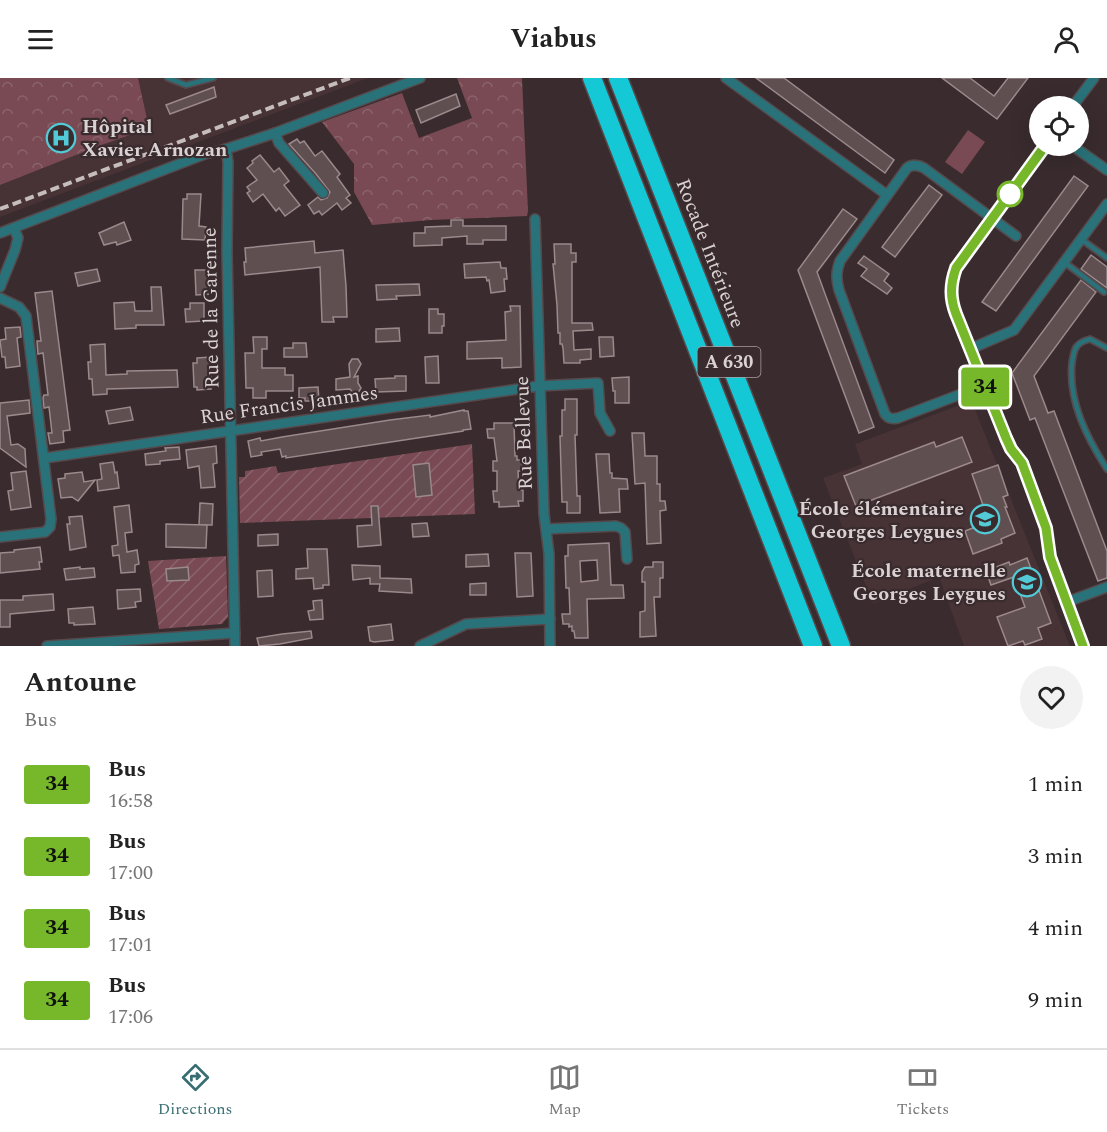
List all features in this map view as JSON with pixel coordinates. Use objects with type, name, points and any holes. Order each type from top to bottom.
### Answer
[{"type":"highway","name":"A 630","points":[[592,78],[813,646]]},
{"type":"highway","name":"Rocade Intérieure","points":[[618,78],[841,646]]},
{"type":"street","points":[[0,233],[206,154],[275,133],[420,78]]},
{"type":"street","points":[[726,78],[887,195]]},
{"type":"street","points":[[1080,96],[1094,78]]},
{"type":"street","points":[[275,133],[279,143],[323,193]]},
{"type":"street","name":"Rue de la Garenne","points":[[226,149],[228,162],[226,251],[235,646]]},
{"type":"street","points":[[1039,156],[956,268],[952,280],[951,298],[1009,444],[1022,463],[1046,528],[1050,557],[1083,646]]},
{"type":"street","points":[[1087,156],[1107,170]]},
{"type":"street","points":[[985,386],[891,419],[885,414],[839,290],[836,276],[840,261],[907,168],[915,165],[920,166],[1016,236]]},
{"type":"street","points":[[970,349],[1014,330],[1107,204]]},
{"type":"street","name":"Rue Bellevue","points":[[535,219],[544,514],[549,554],[550,646]]},
{"type":"street","points":[[0,287],[18,238],[14,228]]},
{"type":"street","points":[[0,298],[19,307],[26,316],[51,519],[50,527],[45,532],[0,537]]},
{"type":"street","name":"Rue Francis Jammes","points":[[45,458],[539,386],[598,383],[600,413],[610,431]]},
{"type":"street","points":[[546,529],[616,526],[625,532],[627,559]]},
{"type":"street","points":[[1066,602],[1107,587]]},
{"type":"street","points":[[420,646],[466,624],[550,619]]},
{"type":"street","points":[[47,646],[235,633]]},
{"type":"lane","points":[[168,78],[186,85],[213,78]]},
{"type":"lane","points":[[1081,239],[1107,258]]},
{"type":"lane","points":[[1064,262],[1104,292]]},
{"type":"lane","points":[[1107,348],[1090,339],[1081,342],[1077,345],[1073,355],[1072,371],[1073,393],[1080,419],[1107,469]]},
{"type":"shaded area","points":[[0,78],[368,78],[0,217]]},
{"type":"shaded area","points":[[965,403],[974,407],[1070,646],[964,646],[939,577],[873,604],[823,478],[862,464],[855,444]]},
{"type":"green space","name":"Hôpital Xavier Arnozan","points":[[0,78],[138,78],[149,128],[0,185]]},
{"type":"green space","points":[[457,78],[522,78],[527,216],[372,225],[354,192],[354,164],[322,122],[402,93],[419,138],[472,118]]},
{"type":"green space","points":[[968,130],[985,142],[962,174],[945,162]]},
{"type":"green space","points":[[472,444],[475,514],[240,523],[239,477],[245,477],[245,471],[276,466],[278,473]]},
{"type":"green space","points":[[226,556],[228,617],[222,624],[159,629],[148,561]]},
{"type":"building","points":[[756,78],[784,78],[894,160],[885,173]]},
{"type":"building","points":[[942,78],[970,78],[994,96],[1008,78],[1028,78],[997,119]]},
{"type":"building","points":[[214,87],[216,97],[170,114],[166,105]]},
{"type":"building","points":[[456,94],[460,106],[421,123],[416,110]]},
{"type":"building","points":[[297,139],[300,143],[304,141],[315,156],[322,151],[340,174],[337,177],[350,195],[346,198],[351,203],[342,210],[337,203],[322,215],[319,211],[314,214],[308,205],[318,197],[321,200],[327,198],[330,192],[289,144]]},
{"type":"building","points":[[260,155],[274,172],[279,168],[289,181],[284,185],[300,205],[285,216],[279,208],[276,211],[263,194],[253,202],[247,193],[250,191],[247,187],[257,180],[247,168]]},
{"type":"building","points":[[1074,176],[1088,186],[996,311],[982,302]]},
{"type":"building","points":[[929,185],[942,195],[895,257],[882,247]]},
{"type":"building","points":[[187,194],[201,194],[199,226],[206,227],[205,240],[182,239],[183,199],[187,199]]},
{"type":"building","points":[[843,209],[857,219],[817,272],[874,427],[859,433],[798,270]]},
{"type":"building","points":[[451,220],[463,220],[463,226],[506,226],[506,240],[483,240],[483,244],[467,244],[467,236],[442,238],[442,245],[414,246],[414,233],[425,233],[425,227],[451,226]]},
{"type":"building","points":[[124,222],[131,240],[117,245],[116,242],[104,245],[99,233]]},
{"type":"building","points":[[314,241],[315,253],[343,250],[347,317],[333,317],[334,322],[322,322],[320,267],[245,275],[245,248]]},
{"type":"building","points":[[554,244],[571,244],[571,253],[576,253],[576,262],[572,262],[572,323],[592,323],[593,330],[573,331],[574,350],[591,349],[591,359],[580,360],[580,363],[564,363],[560,333],[558,333],[553,264],[555,264]]},
{"type":"building","points":[[1091,255],[1107,267],[1107,288],[1081,269]]},
{"type":"building","points":[[864,256],[889,274],[884,281],[892,288],[887,294],[861,276],[867,269],[858,263]]},
{"type":"building","points":[[500,262],[501,268],[506,268],[505,291],[491,293],[489,280],[487,281],[486,277],[465,278],[464,264]]},
{"type":"building","points":[[97,269],[100,281],[78,286],[75,273]]},
{"type":"building","points":[[195,270],[209,270],[210,294],[196,295]]},
{"type":"building","points":[[1081,280],[1096,292],[1034,376],[1048,413],[1054,411],[1107,551],[1107,578],[1098,581],[1035,418],[1030,420],[1012,373]]},
{"type":"building","points":[[419,284],[420,295],[377,300],[376,285]]},
{"type":"building","points":[[151,287],[161,287],[164,325],[136,325],[136,328],[115,329],[114,303],[134,302],[135,311],[152,311]]},
{"type":"building","points":[[52,291],[70,430],[63,431],[64,442],[50,444],[48,433],[52,433],[49,407],[44,408],[43,398],[44,395],[48,395],[43,353],[38,354],[37,341],[41,341],[35,293]]},
{"type":"building","points":[[190,303],[204,303],[204,321],[186,322],[185,309],[190,309]]},
{"type":"building","points":[[510,306],[520,306],[521,367],[502,368],[502,358],[467,359],[467,342],[506,340],[505,312],[511,311]]},
{"type":"building","points":[[429,309],[438,309],[438,314],[444,314],[442,333],[429,333]]},
{"type":"building","points":[[20,327],[21,337],[17,338],[20,366],[6,368],[0,340],[6,339],[5,328]]},
{"type":"building","points":[[399,328],[400,341],[376,342],[376,329]]},
{"type":"building","points":[[253,337],[267,337],[267,349],[262,349],[262,368],[285,368],[285,375],[293,375],[293,391],[266,391],[266,398],[253,398],[253,388],[246,388],[245,353],[254,353]]},
{"type":"building","points":[[599,337],[613,337],[614,356],[600,357]]},
{"type":"building","points":[[293,343],[306,343],[307,357],[284,357],[284,348],[293,348]]},
{"type":"building","points":[[105,344],[106,375],[127,374],[127,371],[177,370],[178,387],[107,389],[107,394],[93,395],[92,379],[89,379],[90,345]]},
{"type":"building","points":[[438,356],[439,383],[426,383],[425,357]]},
{"type":"building","points":[[211,357],[211,389],[197,390],[197,387],[194,387],[193,363],[197,363],[197,358]]},
{"type":"building","points":[[352,359],[358,359],[361,364],[354,377],[358,376],[361,388],[358,393],[353,393],[350,389],[336,390],[336,379],[350,377],[349,364]]},
{"type":"building","points":[[395,376],[406,376],[406,391],[376,392],[375,379],[395,378]]},
{"type":"building","points":[[629,377],[629,403],[615,403],[612,378]]},
{"type":"building","points":[[318,387],[319,401],[305,401],[305,398],[299,398],[299,388]]},
{"type":"building","points":[[565,399],[577,399],[577,435],[575,435],[577,496],[580,496],[580,513],[567,513],[567,502],[562,502],[560,436],[562,436],[562,410],[565,410]]},
{"type":"building","points":[[29,400],[30,413],[7,416],[11,445],[18,444],[25,449],[26,467],[0,448],[0,403]]},
{"type":"building","points":[[130,407],[133,420],[109,424],[106,411]]},
{"type":"building","points":[[468,411],[471,429],[286,458],[286,456],[282,457],[280,449],[261,452],[262,455],[251,457],[248,441],[260,438],[261,441],[390,420],[430,415],[430,417]]},
{"type":"building","points":[[494,423],[514,423],[515,456],[517,460],[522,460],[522,471],[518,471],[519,490],[523,490],[523,501],[518,501],[519,506],[499,507],[499,502],[494,502],[493,491],[497,491],[497,471],[493,471],[493,461],[497,461],[494,438],[488,438],[487,429],[494,429]]},
{"type":"building","points":[[632,433],[644,433],[645,456],[657,456],[657,484],[660,484],[660,501],[665,501],[666,510],[660,511],[661,543],[647,544],[645,483],[635,484]]},
{"type":"building","points":[[962,437],[972,462],[856,506],[844,476],[934,442],[936,447]]},
{"type":"building","points":[[216,446],[217,463],[213,464],[215,487],[201,488],[199,466],[188,468],[186,450]]},
{"type":"building","points":[[179,447],[180,459],[146,465],[145,454],[166,451],[165,448]]},
{"type":"building","points":[[596,454],[609,454],[612,478],[627,479],[628,489],[619,489],[620,512],[600,513]]},
{"type":"building","points":[[113,462],[119,488],[98,491],[97,480],[102,479],[100,464]]},
{"type":"building","points":[[429,463],[432,495],[416,497],[413,465]]},
{"type":"building","points":[[998,465],[1008,495],[1003,497],[1007,507],[1005,507],[1015,533],[1001,539],[1002,543],[973,554],[965,531],[989,522],[972,474]]},
{"type":"building","points":[[26,471],[31,507],[11,510],[8,491],[13,490],[11,473]]},
{"type":"building","points":[[82,472],[84,482],[95,480],[78,501],[72,497],[61,498],[58,479],[65,478],[65,474]]},
{"type":"building","points":[[200,503],[213,504],[212,525],[199,525]]},
{"type":"building","points":[[129,505],[132,532],[125,533],[127,552],[137,550],[139,564],[135,565],[135,572],[121,573],[119,555],[113,556],[112,546],[118,545],[114,507]]},
{"type":"building","points":[[371,506],[378,506],[381,545],[358,547],[357,526],[372,525]]},
{"type":"building","points":[[82,516],[86,547],[70,550],[67,524],[70,524],[69,517]]},
{"type":"building","points":[[427,523],[429,536],[413,537],[412,524]]},
{"type":"building","points":[[166,524],[207,525],[206,548],[166,547]]},
{"type":"building","points":[[278,534],[278,545],[258,546],[258,535]]},
{"type":"building","points":[[609,543],[611,585],[623,585],[624,598],[587,599],[588,638],[575,638],[572,626],[563,624],[562,614],[570,614],[565,556],[568,556],[568,545]],"holes":[[[597,560],[598,580],[581,582],[580,561]]]},
{"type":"building","points":[[40,547],[42,562],[39,562],[40,569],[0,573],[0,553]]},
{"type":"building","points":[[307,549],[327,549],[329,585],[314,589],[313,578],[296,579],[296,569],[308,568]]},
{"type":"building","points":[[515,553],[531,553],[533,596],[517,597]]},
{"type":"building","points":[[488,554],[489,566],[466,567],[466,555]]},
{"type":"building","points":[[1027,558],[1051,623],[1038,628],[1042,639],[1025,645],[1023,641],[1008,646],[997,617],[1025,607],[1014,577],[991,585],[986,571]]},
{"type":"building","points":[[653,562],[663,562],[660,597],[654,597],[656,636],[640,637],[640,612],[645,611],[645,582],[642,582],[642,572],[645,567],[653,567]]},
{"type":"building","points":[[352,565],[380,566],[380,578],[411,579],[412,593],[379,591],[380,584],[370,584],[370,578],[353,580]]},
{"type":"building","points":[[80,567],[80,569],[94,568],[95,577],[66,580],[64,569]]},
{"type":"building","points":[[188,567],[189,580],[167,581],[166,569]]},
{"type":"building","points":[[272,570],[273,596],[258,597],[257,571]]},
{"type":"building","points":[[486,583],[486,595],[470,595],[470,584]]},
{"type":"building","points":[[140,589],[141,601],[135,602],[136,607],[118,609],[117,590]]},
{"type":"building","points":[[53,594],[54,610],[10,614],[10,627],[0,627],[0,600],[23,600],[23,596]]},
{"type":"building","points":[[322,600],[323,619],[310,620],[308,611],[314,610],[313,601]]},
{"type":"building","points":[[93,607],[95,624],[74,625],[74,623],[69,623],[68,609]]},
{"type":"building","points":[[391,624],[393,640],[370,641],[368,627]]},
{"type":"building","points":[[311,631],[312,638],[280,644],[259,646],[257,638],[282,634]]},
{"type":"railway","points":[[0,209],[350,78]]},
{"type":"bus line","name":"34","points":[[1038,156],[956,268],[952,280],[951,298],[1006,438],[1022,463],[1046,528],[1050,557],[1083,646]]},
{"type":"place","name":"Hôpital Xavier Arnozan","points":[[61,138]]},
{"type":"place","name":"École élémentaire Georges Leygues","points":[[985,519]]},
{"type":"place","name":"École maternelle Georges Leygues","points":[[1027,582]]}]
